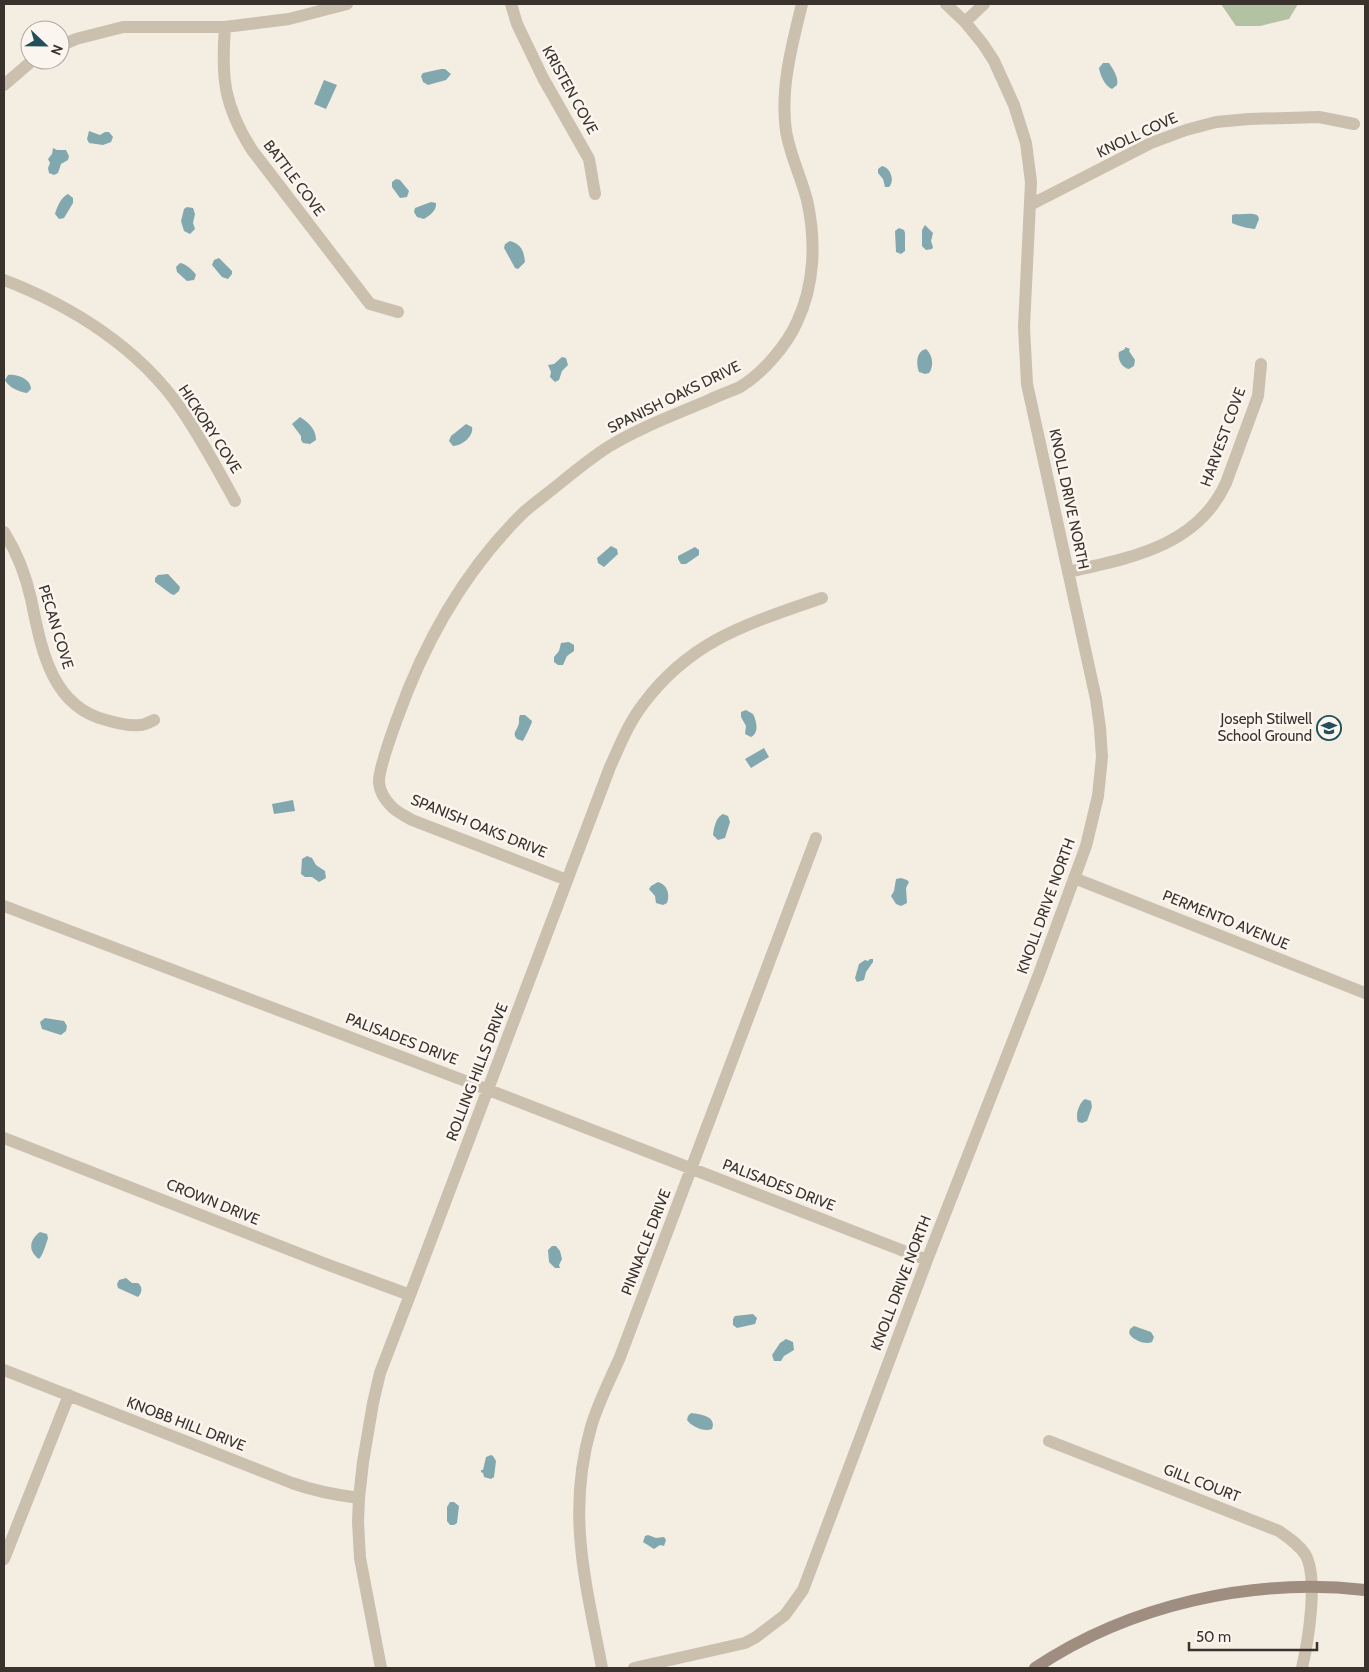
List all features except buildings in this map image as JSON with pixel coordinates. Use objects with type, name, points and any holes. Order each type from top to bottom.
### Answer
[{"type":"street","points":[[70,42],[123,27],[225,27],[289,18],[347,4]]},
{"type":"street","name":"KRISTEN COVE","points":[[512,4],[517,24],[543,78],[589,159],[595,194]]},
{"type":"street","name":"SPANISH OAKS DRIVE","points":[[568,880],[412,820],[391,806],[381,791],[379,780],[389,742],[404,700],[439,624],[488,550],[524,512],[588,460],[611,446],[648,427],[741,386],[755,376],[778,352],[797,323],[806,300],[811,276],[813,239],[807,202],[786,132],[785,87],[792,43],[802,4]]},
{"type":"street","name":"KNOLL DRIVE NORTH","points":[[634,1668],[745,1643],[756,1638],[785,1616],[803,1590],[927,1260],[1040,974],[1086,846],[1096,804],[1102,757],[1096,699],[1027,384],[1024,327],[1031,182],[1026,143],[1014,105],[994,61],[984,44],[946,4]]},
{"type":"street","points":[[965,22],[984,4]]},
{"type":"street","name":"BATTLE COVE","points":[[225,27],[223,48],[224,84],[232,114],[239,129],[252,150],[370,304],[398,312]]},
{"type":"street","points":[[4,85],[21,70]]},
{"type":"street","name":"KNOLL COVE","points":[[1030,205],[1151,143],[1216,122],[1319,117],[1354,124]]},
{"type":"street","name":"HICKORY COVE","points":[[4,280],[89,321],[125,349],[154,377],[181,408],[235,501]]},
{"type":"street","name":"HARVEST COVE","points":[[1068,572],[1116,561],[1155,548],[1183,534],[1210,510],[1226,483],[1258,396],[1261,364]]},
{"type":"street","name":"PECAN COVE","points":[[4,532],[23,573],[50,670],[62,692],[86,712],[115,723],[141,725],[154,720]]},
{"type":"street","name":"ROLLING HILLS DRIVE","points":[[381,1668],[360,1558],[358,1522],[363,1462],[380,1373],[610,767],[643,703],[662,680],[679,664],[697,650],[728,632],[753,621],[822,598]]},
{"type":"street","name":"PINNACLE DRIVE","points":[[602,1668],[584,1578],[579,1542],[578,1505],[584,1455],[591,1425],[620,1357],[816,838]]},
{"type":"street","name":"PERMENTO AVENUE","points":[[1074,878],[1365,992]]},
{"type":"street","name":"PALISADES DRIVE","points":[[4,906],[488,1090],[927,1260]]},
{"type":"street","name":"CROWN DRIVE","points":[[4,1138],[410,1295]]},
{"type":"street","name":"KNOBB HILL DRIVE","points":[[4,1370],[292,1483],[312,1490],[359,1498]]},
{"type":"street","points":[[4,1559],[69,1395]]},
{"type":"street","name":"GILL COURT","points":[[1049,1440],[1279,1531],[1295,1542],[1306,1556],[1306,1646],[1302,1668]]},
{"type":"street","points":[[1035,1668],[1088,1638],[1128,1620],[1194,1601],[1243,1591],[1306,1587],[1365,1590]]},
{"type":"green space","points":[[1221,4],[1298,4],[1289,19],[1260,26],[1236,26]]},
{"type":"water","points":[[1103,63],[1109,63],[1114,71],[1117,85],[1112,89],[1105,83],[1100,74],[1099,68]]},
{"type":"water","points":[[445,69],[451,74],[446,80],[428,85],[423,82],[421,76],[423,73]]},
{"type":"water","points":[[324,80],[337,85],[326,109],[314,104]]},
{"type":"water","points":[[89,131],[100,135],[109,132],[113,137],[111,142],[103,145],[89,143],[87,139]]},
{"type":"water","points":[[53,148],[66,150],[69,156],[68,160],[61,164],[58,173],[54,175],[49,173],[48,168],[50,163],[48,159],[52,154]]},
{"type":"water","points":[[882,166],[888,169],[892,178],[889,187],[885,187],[883,179],[878,173],[878,169]]},
{"type":"water","points":[[396,179],[400,180],[409,191],[407,197],[400,198],[392,187],[392,182]]},
{"type":"water","points":[[68,194],[73,198],[73,203],[64,218],[59,219],[55,214],[57,208],[61,200]]},
{"type":"water","points":[[431,202],[436,203],[432,213],[424,219],[417,217],[414,212],[415,208]]},
{"type":"water","points":[[187,207],[193,208],[195,214],[193,223],[195,229],[190,234],[184,231],[181,221],[184,209]]},
{"type":"water","points":[[1232,215],[1258,216],[1259,219],[1255,229],[1232,223]]},
{"type":"water","points":[[925,225],[933,233],[931,241],[933,247],[926,250],[922,246],[922,230]]},
{"type":"water","points":[[899,228],[904,230],[905,233],[905,251],[901,254],[896,252],[895,231]]},
{"type":"water","points":[[510,241],[521,248],[524,255],[525,262],[518,269],[515,268],[504,248],[505,244]]},
{"type":"water","points":[[219,258],[232,271],[228,279],[222,277],[212,265],[214,260]]},
{"type":"water","points":[[180,263],[195,273],[194,280],[187,281],[177,272],[176,267]]},
{"type":"water","points":[[1125,347],[1130,349],[1129,351],[1135,360],[1134,366],[1129,369],[1122,365],[1119,360],[1119,352],[1125,349]]},
{"type":"water","points":[[926,349],[930,354],[932,364],[929,373],[925,374],[919,372],[917,362],[920,352]]},
{"type":"water","points":[[562,357],[566,358],[568,365],[562,371],[559,380],[555,382],[550,377],[551,372],[548,365],[554,364]]},
{"type":"water","points":[[8,375],[23,378],[29,382],[31,389],[27,393],[14,389],[5,380]]},
{"type":"water","points":[[300,417],[309,424],[315,433],[316,440],[310,444],[303,443],[301,436],[292,424]]},
{"type":"water","points":[[466,424],[472,427],[471,434],[463,442],[453,446],[449,441],[451,436]]},
{"type":"water","points":[[611,546],[617,549],[618,554],[604,567],[598,563],[597,558]]},
{"type":"water","points":[[695,547],[699,550],[699,555],[686,564],[681,564],[678,556]]},
{"type":"water","points":[[168,574],[180,587],[179,591],[174,595],[155,582],[155,578],[158,575]]},
{"type":"water","points":[[569,642],[574,645],[574,651],[567,656],[563,665],[558,665],[554,662],[554,657],[559,651],[561,643]]},
{"type":"water","points":[[746,710],[753,714],[756,724],[755,733],[751,737],[745,734],[746,726],[741,717],[741,712]]},
{"type":"water","points":[[520,715],[525,715],[532,721],[523,741],[517,739],[515,734],[519,725]]},
{"type":"water","points":[[764,748],[769,757],[751,768],[745,759]]},
{"type":"water","points":[[293,800],[295,811],[274,814],[272,804]]},
{"type":"water","points":[[723,814],[728,816],[730,822],[725,838],[718,840],[713,835],[714,829],[717,820]]},
{"type":"water","points":[[307,856],[312,858],[316,865],[325,871],[326,878],[319,882],[312,877],[305,877],[301,874],[302,859]]},
{"type":"water","points":[[901,878],[909,882],[906,888],[907,903],[901,906],[896,904],[891,896],[896,879]]},
{"type":"water","points":[[658,882],[664,885],[668,894],[667,903],[663,905],[656,903],[655,896],[649,889]]},
{"type":"water","points":[[873,959],[873,962],[866,972],[864,980],[857,982],[855,978],[859,964]]},
{"type":"water","points":[[45,1018],[64,1021],[67,1026],[66,1031],[61,1035],[42,1029],[40,1022]]},
{"type":"water","points":[[1085,1099],[1091,1101],[1092,1107],[1087,1121],[1082,1123],[1078,1122],[1077,1113],[1079,1106]]},
{"type":"water","points":[[40,1232],[47,1234],[48,1238],[39,1259],[33,1253],[31,1246],[34,1238]]},
{"type":"water","points":[[552,1246],[556,1246],[560,1251],[562,1259],[559,1265],[560,1268],[555,1268],[549,1262],[548,1250]]},
{"type":"water","points":[[126,1278],[132,1283],[138,1283],[141,1286],[138,1297],[118,1288],[119,1280]]},
{"type":"water","points":[[753,1314],[757,1318],[755,1324],[737,1328],[733,1325],[735,1316]]},
{"type":"water","points":[[1134,1326],[1151,1332],[1154,1337],[1152,1342],[1142,1342],[1133,1338],[1129,1333],[1130,1329]]},
{"type":"water","points":[[786,1339],[793,1342],[794,1350],[784,1356],[781,1361],[774,1361],[772,1355],[780,1343]]},
{"type":"water","points":[[691,1413],[710,1418],[713,1425],[712,1429],[702,1429],[692,1425],[687,1420]]},
{"type":"water","points":[[491,1455],[496,1461],[494,1477],[491,1479],[484,1477],[481,1470],[483,1470],[486,1457]]},
{"type":"water","points":[[450,1502],[454,1502],[459,1506],[457,1523],[454,1525],[450,1525],[447,1521],[447,1507]]},
{"type":"water","points":[[648,1535],[656,1538],[664,1537],[666,1540],[664,1546],[660,1545],[654,1549],[643,1542],[645,1536]]},
{"type":"place","name":"Joseph Stilwell School Ground","points":[[1329,728]]}]
